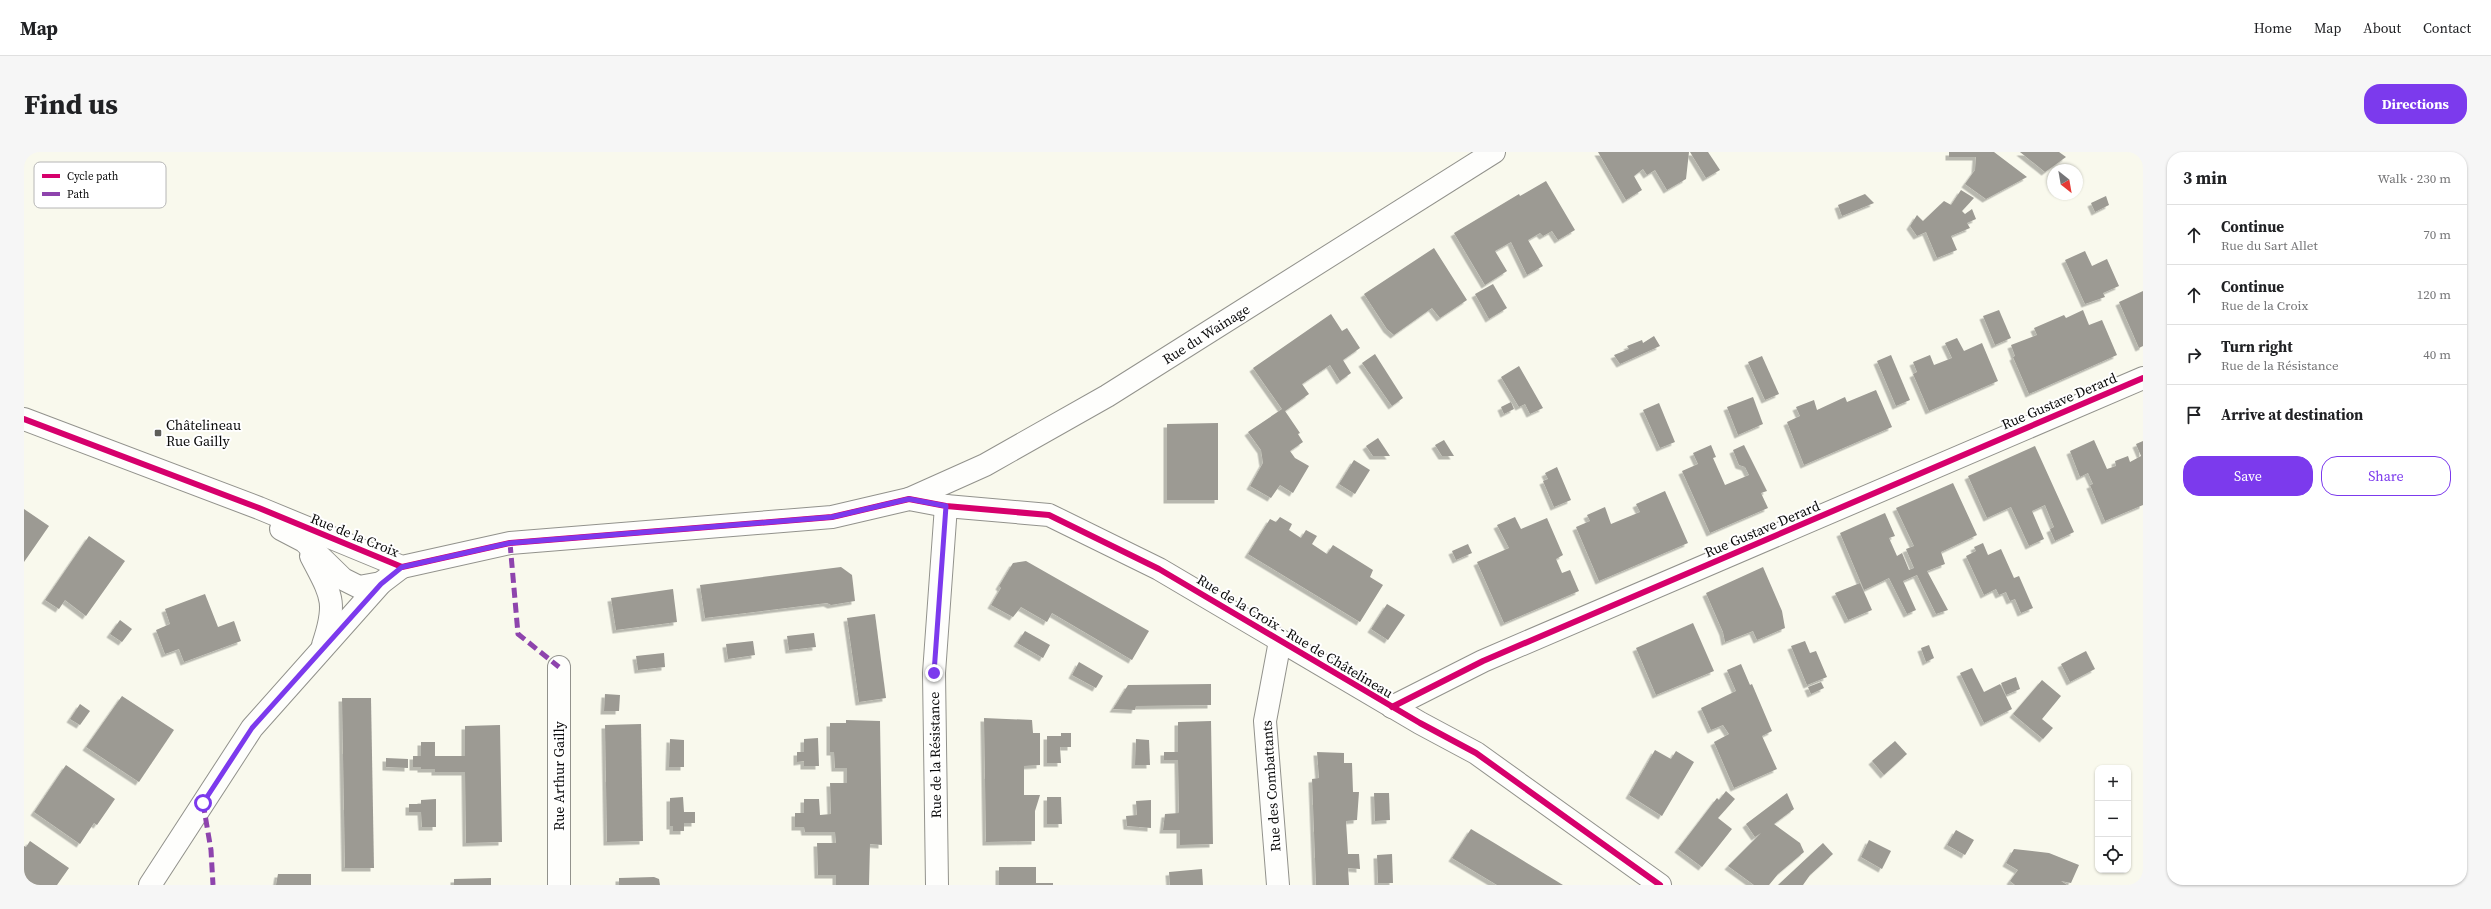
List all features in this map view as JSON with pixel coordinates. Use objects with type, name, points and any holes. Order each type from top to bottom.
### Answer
[{"type":"street","name":"Rue du Wainage","points":[[909,499],[985,465],[1107,396],[1494,152]]},
{"type":"street","name":"Rue Gustave Derard","points":[[1392,707],[1482,661],[2143,378]]},
{"type":"street","name":"Rue de la Croix","points":[[24,419],[259,508],[402,567],[510,543],[832,517],[909,499],[946,506],[1049,515]]},
{"type":"street","name":"Rue de la Croix","points":[[206,489],[304,541],[343,579],[359,587],[381,584]]},
{"type":"street","name":"Rue de la Résistance","points":[[937,885],[934,673],[946,506]]},
{"type":"street","name":"Rue de la Croix - Rue de Châtelineau","points":[[1049,515],[1160,569],[1392,707],[1476,753],[1660,885]]},
{"type":"street","name":"Rue de la Croix","points":[[304,541],[331,596],[331,621],[321,650]]},
{"type":"street","points":[[150,885],[252,728],[381,584],[402,567]]},
{"type":"street","name":"Rue des Combattants","points":[[1278,885],[1265,721],[1280,641]]},
{"type":"street","name":"Rue Arthur Gailly","points":[[558,667],[559,885]]},
{"type":"building","points":[[1598,152],[1689,152],[1686,179],[1667,190],[1655,170],[1647,175],[1643,169],[1634,176],[1642,190],[1626,200]]},
{"type":"building","points":[[1690,152],[1708,152],[1720,170],[1706,178]]},
{"type":"building","points":[[1949,152],[1994,152],[2027,177],[1986,199],[1965,184],[1975,170],[1976,157],[1949,157]]},
{"type":"building","points":[[2020,152],[2059,152],[2066,157],[2056,164],[2047,164],[2047,171],[2045,172]]},
{"type":"building","points":[[1546,181],[1575,230],[1558,240],[1552,231],[1543,236],[1540,233],[1528,240],[1543,266],[1527,275],[1511,242],[1495,251],[1507,271],[1485,285],[1454,233],[1519,194],[1520,196]]},
{"type":"building","points":[[1961,190],[1974,198],[1962,211],[1965,214],[1972,209],[1976,219],[1967,223],[1970,228],[1951,236],[1957,250],[1937,258],[1926,232],[1917,236],[1910,226],[1917,215],[1923,221],[1944,201],[1951,205]]},
{"type":"building","points":[[1865,194],[1874,203],[1842,216],[1838,205]]},
{"type":"building","points":[[2106,196],[2109,205],[2095,212],[2091,203]]},
{"type":"building","points":[[1434,248],[1467,300],[1440,318],[1432,308],[1394,335],[1387,329],[1364,294]]},
{"type":"building","points":[[2085,251],[2092,266],[2107,259],[2119,286],[2103,293],[2105,297],[2085,304],[2065,260]]},
{"type":"building","points":[[1493,284],[1507,308],[1489,319],[1475,294]]},
{"type":"building","points":[[2143,291],[2143,346],[2139,348],[2119,302]]},
{"type":"building","points":[[1999,310],[2011,338],[1995,345],[1983,316]]},
{"type":"building","points":[[2083,310],[2089,325],[2102,320],[2117,355],[2029,394],[2013,357],[2015,356],[2011,345],[2037,335],[2034,328],[2064,315],[2066,318]]},
{"type":"building","points":[[1331,314],[1342,331],[1347,328],[1360,348],[1343,360],[1351,373],[1340,381],[1330,365],[1302,384],[1309,394],[1285,411],[1300,433],[1298,434],[1303,442],[1290,451],[1295,458],[1309,466],[1293,493],[1280,485],[1271,498],[1250,486],[1263,463],[1261,450],[1248,432],[1282,409],[1253,368]]},
{"type":"building","points":[[1654,336],[1660,346],[1620,364],[1614,355],[1629,349],[1627,346],[1642,340],[1643,343]]},
{"type":"building","points":[[1957,338],[1964,351],[1982,343],[1998,381],[1929,411],[1913,374],[1917,372],[1913,362],[1930,355],[1934,365],[1952,358],[1945,343]]},
{"type":"building","points":[[1375,354],[1403,398],[1392,406],[1362,363]]},
{"type":"building","points":[[1891,355],[1910,400],[1896,406],[1877,361]]},
{"type":"building","points":[[1762,356],[1779,394],[1765,400],[1748,362]]},
{"type":"building","points":[[1519,366],[1543,408],[1530,414],[1525,404],[1519,407],[1501,377]]},
{"type":"building","points":[[1876,390],[1892,427],[1804,465],[1787,422],[1800,416],[1796,407],[1814,400],[1817,410],[1845,397],[1847,402]]},
{"type":"building","points":[[1753,397],[1763,424],[1738,435],[1727,407]]},
{"type":"building","points":[[1511,402],[1514,409],[1504,414],[1501,407]]},
{"type":"building","points":[[1659,403],[1675,442],[1660,448],[1643,410]]},
{"type":"building","points":[[1218,423],[1218,500],[1167,500],[1167,424]]},
{"type":"building","points":[[1378,438],[1390,456],[1373,456],[1366,446]]},
{"type":"building","points":[[1444,440],[1454,456],[1442,456],[1435,445]]},
{"type":"building","points":[[2094,440],[2107,469],[2116,466],[2115,461],[2128,456],[2130,462],[2141,456],[2136,444],[2143,441],[2143,505],[2105,521],[2090,485],[2093,484],[2088,473],[2080,477],[2070,451]]},
{"type":"building","points":[[1711,445],[1716,457],[1713,458],[1725,485],[1749,475],[1745,467],[1739,465],[1733,450],[1744,445],[1767,491],[1761,493],[1768,508],[1710,533],[1682,471],[1698,464],[1693,453]]},
{"type":"building","points":[[2035,446],[2074,532],[2055,541],[2050,529],[2054,527],[2045,505],[2032,511],[2044,539],[2029,546],[2011,507],[1987,518],[1968,476]]},
{"type":"building","points":[[1354,460],[1370,470],[1355,494],[1339,484]]},
{"type":"building","points":[[1557,467],[1571,500],[1554,507],[1543,481],[1548,479],[1545,473]]},
{"type":"building","points":[[1953,483],[1977,535],[1941,552],[1945,564],[1927,571],[1948,610],[1936,614],[1917,575],[1903,581],[1916,610],[1907,614],[1889,578],[1864,590],[1840,533],[1885,513],[1895,536],[1889,538],[1897,556],[1902,553],[1909,570],[1914,568],[1906,549],[1914,546],[1896,508]]},
{"type":"building","points":[[1665,491],[1688,543],[1599,581],[1576,527],[1590,521],[1587,515],[1605,507],[1611,524],[1640,512],[1636,504]]},
{"type":"building","points":[[24,509],[49,526],[24,562]]},
{"type":"building","points":[[1280,517],[1292,524],[1289,530],[1301,538],[1306,530],[1317,536],[1312,544],[1327,554],[1333,545],[1373,570],[1370,577],[1383,585],[1360,622],[1248,554],[1270,519],[1276,522]]},
{"type":"building","points":[[1515,517],[1521,529],[1547,518],[1563,555],[1556,559],[1562,573],[1570,570],[1579,591],[1504,623],[1477,562],[1509,548],[1497,525]]},
{"type":"building","points":[[89,536],[125,561],[86,616],[65,600],[59,609],[45,600]]},
{"type":"building","points":[[1983,543],[1988,555],[2001,549],[2014,578],[2019,576],[2033,608],[2021,613],[2015,599],[2010,601],[2006,592],[1999,595],[1996,589],[1984,595],[1966,556],[1976,551],[1974,547]]},
{"type":"building","points":[[1468,544],[1472,553],[1456,560],[1452,551]]},
{"type":"building","points":[[1026,561],[1149,631],[1132,660],[1052,613],[1047,622],[1021,607],[1013,617],[991,605],[1001,588],[999,586],[1013,563]]},
{"type":"building","points":[[841,567],[852,575],[855,601],[831,605],[827,603],[705,618],[700,585]]},
{"type":"building","points":[[1763,567],[1782,611],[1785,628],[1757,640],[1753,631],[1725,642],[1723,632],[1706,593]]},
{"type":"building","points":[[1860,583],[1872,610],[1848,620],[1835,593]]},
{"type":"building","points":[[673,589],[677,622],[616,630],[611,598]]},
{"type":"building","points":[[205,594],[218,627],[234,621],[241,641],[184,662],[179,649],[165,654],[156,630],[170,624],[165,609]]},
{"type":"building","points":[[1387,604],[1405,615],[1388,640],[1371,629]]},
{"type":"building","points":[[875,614],[886,698],[859,702],[847,618]]},
{"type":"building","points":[[120,620],[132,629],[122,642],[110,634]]},
{"type":"building","points":[[1693,623],[1714,671],[1656,695],[1636,648]]},
{"type":"building","points":[[1025,631],[1050,645],[1043,658],[1017,643]]},
{"type":"building","points":[[814,633],[816,647],[789,650],[787,636]]},
{"type":"building","points":[[753,641],[755,655],[728,659],[726,644]]},
{"type":"building","points":[[1805,641],[1810,653],[1816,651],[1827,677],[1807,685],[1791,646]]},
{"type":"building","points":[[1929,645],[1934,658],[1926,662],[1921,648]]},
{"type":"building","points":[[2086,651],[2095,669],[2070,682],[2061,664]]},
{"type":"building","points":[[664,653],[665,667],[638,670],[636,656]]},
{"type":"building","points":[[1079,662],[1103,676],[1096,688],[1072,675]]},
{"type":"building","points":[[1741,664],[1750,685],[1752,684],[1772,731],[1762,736],[1777,769],[1734,788],[1714,742],[1729,734],[1723,725],[1711,730],[1701,708],[1736,691],[1727,670]]},
{"type":"building","points":[[1972,668],[1984,692],[2000,684],[2012,709],[1984,723],[1960,673]]},
{"type":"building","points":[[2016,677],[2020,689],[2006,695],[2001,683]]},
{"type":"building","points":[[2042,680],[2061,696],[2042,719],[2053,728],[2043,739],[2013,714]]},
{"type":"building","points":[[1821,682],[1824,688],[1811,694],[1808,687]]},
{"type":"building","points":[[1211,684],[1211,705],[1136,706],[1135,710],[1113,709],[1128,685]]},
{"type":"building","points":[[605,694],[620,695],[619,711],[604,711]]},
{"type":"building","points":[[122,696],[174,730],[139,782],[86,747]]},
{"type":"building","points":[[342,698],[371,698],[374,868],[345,868]]},
{"type":"building","points":[[80,704],[90,711],[80,725],[70,719]]},
{"type":"building","points":[[984,718],[1032,720],[1033,733],[1040,733],[1040,765],[1024,766],[1024,795],[1040,795],[1035,811],[1035,841],[986,842]]},
{"type":"building","points":[[846,720],[880,721],[882,845],[870,844],[869,885],[836,885],[836,875],[818,875],[817,843],[836,843],[835,832],[805,832],[804,827],[795,827],[795,813],[804,813],[804,799],[819,799],[820,815],[831,814],[830,783],[847,783],[847,768],[835,768],[834,752],[830,752],[830,723],[846,723]]},
{"type":"building","points":[[1211,721],[1213,844],[1180,845],[1180,830],[1163,830],[1165,814],[1179,813],[1178,760],[1164,760],[1164,752],[1178,752],[1178,722]]},
{"type":"building","points":[[641,724],[643,841],[607,842],[605,725]]},
{"type":"building","points":[[500,725],[502,842],[466,843],[465,772],[435,772],[435,769],[421,769],[421,767],[413,767],[413,756],[421,756],[421,742],[435,742],[435,756],[465,756],[465,726]]},
{"type":"building","points":[[1061,733],[1071,733],[1071,747],[1060,747],[1061,763],[1047,763],[1047,736],[1061,736]]},
{"type":"building","points":[[818,738],[819,766],[804,766],[804,761],[797,762],[797,752],[804,752],[804,739]]},
{"type":"building","points":[[670,739],[684,740],[684,767],[669,767]]},
{"type":"building","points":[[1136,739],[1149,740],[1150,765],[1135,765]]},
{"type":"building","points":[[1895,741],[1907,754],[1884,775],[1872,761]]},
{"type":"building","points":[[1655,750],[1671,759],[1676,751],[1694,762],[1662,816],[1629,795]]},
{"type":"building","points":[[1317,752],[1344,753],[1344,763],[1352,763],[1353,792],[1359,792],[1357,820],[1346,821],[1348,854],[1359,854],[1360,869],[1348,868],[1349,885],[1316,885],[1312,779],[1319,778]]},
{"type":"building","points":[[386,758],[408,759],[408,768],[386,767]]},
{"type":"building","points":[[66,765],[115,799],[97,825],[94,823],[80,844],[34,812]]},
{"type":"building","points":[[1726,791],[1735,799],[1718,818],[1732,829],[1702,867],[1678,849],[1717,798],[1719,800]]},
{"type":"building","points":[[1374,793],[1389,793],[1390,820],[1375,821]]},
{"type":"building","points":[[1787,793],[1794,809],[1774,824],[1800,843],[1804,852],[1778,874],[1769,885],[1754,885],[1728,866],[1761,833],[1755,837],[1746,824]]},
{"type":"building","points":[[683,797],[684,812],[695,812],[695,823],[684,823],[684,831],[673,831],[673,826],[670,826],[670,798]]},
{"type":"building","points":[[1047,797],[1061,797],[1062,824],[1047,824]]},
{"type":"building","points":[[436,799],[436,827],[422,827],[421,812],[409,812],[409,804],[421,804],[421,800]]},
{"type":"building","points":[[1151,800],[1151,828],[1127,826],[1126,816],[1137,815],[1136,801]]},
{"type":"building","points":[[1471,829],[1563,885],[1497,885],[1452,858]]},
{"type":"building","points":[[1956,830],[1974,840],[1965,855],[1947,845]]},
{"type":"building","points":[[1869,840],[1891,851],[1882,869],[1861,857]]},
{"type":"building","points":[[30,841],[69,868],[57,885],[24,885],[24,846],[26,847]]},
{"type":"building","points":[[1823,843],[1833,854],[1810,875],[1803,885],[1778,885]]},
{"type":"building","points":[[2014,849],[2049,853],[2079,865],[2071,883],[2061,881],[2067,885],[2015,885],[2010,881],[2018,870],[2006,863]]},
{"type":"building","points":[[1392,854],[1393,883],[1378,883],[1377,855]]},
{"type":"building","points":[[999,867],[1036,867],[1036,883],[1053,883],[1053,885],[999,885]]},
{"type":"building","points":[[1202,869],[1203,885],[1170,885],[1169,872]]},
{"type":"building","points":[[278,874],[311,874],[311,885],[276,885]]},
{"type":"building","points":[[654,877],[659,879],[660,885],[619,885],[619,878]]},
{"type":"building","points":[[491,878],[491,885],[454,885],[454,879]]},
{"type":"marked path","points":[[510,543],[518,634],[559,667]]},
{"type":"marked path","points":[[203,803],[211,850],[213,885]]},
{"type":"cycle path","points":[[1392,707],[1483,661],[2143,378]]},
{"type":"cycle path","points":[[24,419],[259,508],[402,567],[510,543],[832,517],[909,499],[946,506],[1049,515],[1159,569],[1420,723],[1476,753],[1660,885]]},
{"type":"place","name":"Châtelineau Rue Gailly","points":[[158,433]]},
{"type":"route","points":[[203,803],[252,728],[381,584],[402,567],[510,543],[832,517],[909,499],[946,506],[934,673]]}]
